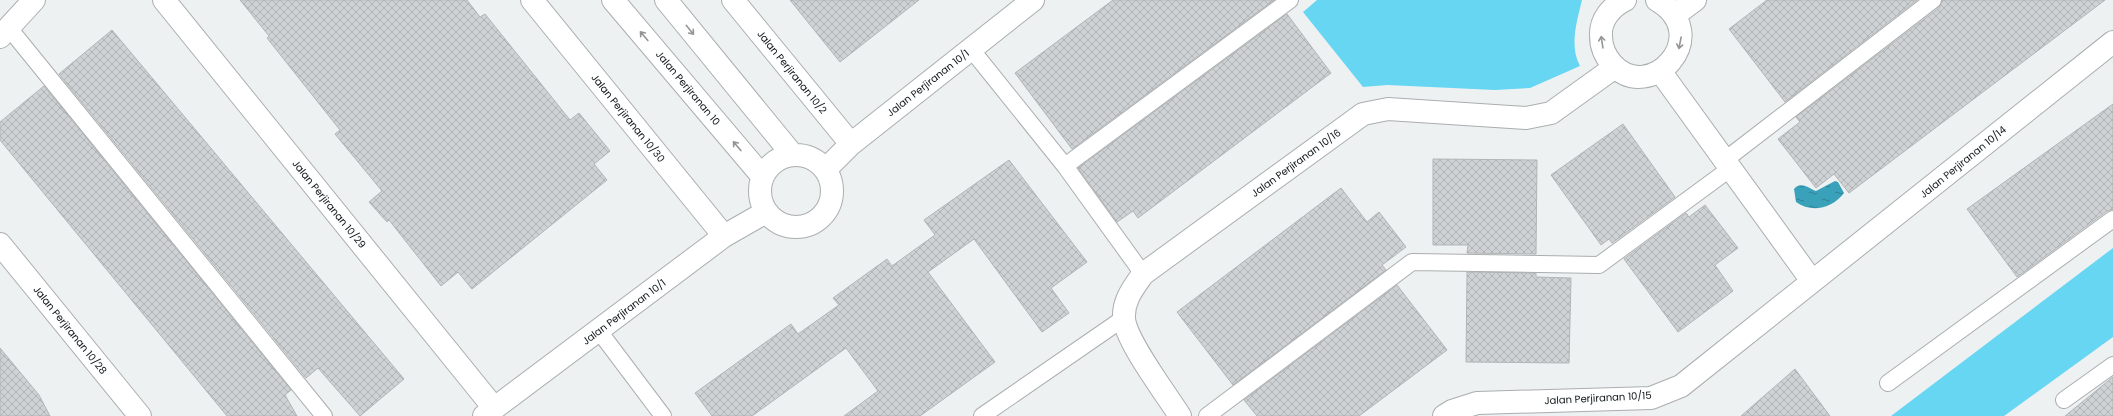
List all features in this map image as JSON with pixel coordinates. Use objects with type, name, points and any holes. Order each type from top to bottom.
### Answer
[{"type":"street","points":[[4,33],[34,0]]},
{"type":"street","name":"Jalan Perjiranan 10/29","points":[[164,0],[489,412]]},
{"type":"street","name":"Jalan Perjiranan 10/30","points":[[532,0],[724,236]]},
{"type":"street","name":"Jalan Perjiranan 10","points":[[614,0],[762,176]]},
{"type":"street","points":[[666,0],[792,154]]},
{"type":"street","name":"Jalan Perjiranan 10/2","points":[[733,0],[851,144]]},
{"type":"street","name":"Jalan Perjiranan 10/1","points":[[826,169],[851,144],[1034,0]]},
{"type":"street","points":[[1625,0],[1609,12],[1603,23],[1601,34],[1602,46],[1607,58],[1615,67],[1625,74],[1637,76],[1649,76],[1660,71],[1671,63],[1678,53],[1681,40],[1680,27],[1675,15],[1667,6],[1657,0]]},
{"type":"street","points":[[1675,15],[1695,0]]},
{"type":"street","name":"Jalan Perjiranan 10/14","points":[[1812,282],[2113,42]]},
{"type":"street","name":"Jalan Perjiranan 10/16","points":[[1180,416],[1130,339],[1124,318],[1127,296],[1143,274],[1363,114],[1388,109],[1526,118],[1545,115],[1551,113],[1615,67]]},
{"type":"street","points":[[1660,71],[1812,282]]},
{"type":"street","points":[[792,154],[810,158],[826,169],[831,181],[832,194],[829,206],[822,216],[812,224],[799,227],[786,226],[774,221],[766,212],[760,200],[759,188],[762,176],[769,165],[780,158],[792,154]]},
{"type":"street","name":"Jalan Perjiranan 10/1","points":[[489,412],[724,236],[766,212]]},
{"type":"street","name":"Jalan Perjiranan 10/28","points":[[0,244],[140,416]]},
{"type":"street","name":"Jalan Perjiranan 10/15","points":[[1444,416],[1452,411],[1477,403],[1651,398],[1681,386],[1812,282]]},
{"type":"lane","points":[[1065,166],[1290,0]]},
{"type":"lane","points":[[1207,416],[1412,262],[1599,265],[1934,0]]},
{"type":"lane","points":[[4,33],[324,416]]},
{"type":"lane","points":[[971,49],[1065,166],[1143,274]]},
{"type":"lane","points":[[1888,383],[2113,219]]},
{"type":"lane","points":[[990,414],[1124,318]]},
{"type":"lane","points":[[599,331],[663,416]]},
{"type":"lane","points":[[2064,400],[2113,364]]},
{"type":"shaded area","points":[[1317,0],[1582,0],[1576,25],[1574,42],[1580,66],[1530,88],[1495,90],[1387,85],[1363,87],[1303,12]]},
{"type":"shaded area","points":[[2113,248],[2113,337],[2004,416],[1891,416]]},
{"type":"water","points":[[1835,181],[1838,182],[1844,193],[1834,203],[1821,208],[1815,208],[1796,202],[1794,189],[1797,187],[1802,185],[1816,191]]},
{"type":"building","points":[[240,0],[467,0],[480,17],[485,14],[570,120],[579,113],[610,151],[594,164],[607,180],[472,289],[458,272],[441,286],[389,220],[387,222],[369,202],[382,191],[335,134],[340,130],[267,38],[269,36]]},
{"type":"building","points":[[790,0],[919,0],[840,62]]},
{"type":"building","points":[[1113,0],[1274,0],[1072,149],[1015,73]]},
{"type":"building","points":[[1767,0],[1917,0],[1785,102],[1729,29]]},
{"type":"building","points":[[1942,0],[2105,0],[1849,193],[1834,174],[1816,188],[1778,139],[1800,122],[1796,117],[1939,8]]},
{"type":"building","points":[[1287,14],[1331,73],[1138,218],[1133,211],[1117,222],[1078,168]]},
{"type":"building","points":[[112,30],[404,379],[360,416],[318,368],[306,378],[59,74]]},
{"type":"building","points":[[44,86],[291,390],[285,395],[297,416],[227,416],[0,140],[0,122]]},
{"type":"building","points":[[2113,104],[2113,209],[2107,211],[2017,277],[1967,209]]},
{"type":"building","points":[[1623,124],[1675,197],[1612,243],[1609,239],[1601,245],[1551,175]]},
{"type":"building","points":[[1433,159],[1537,160],[1536,254],[1467,253],[1468,245],[1433,245]]},
{"type":"building","points":[[1009,160],[1087,262],[1051,288],[1069,313],[1042,332],[974,239],[928,272],[995,362],[920,416],[844,416],[878,391],[846,348],[752,416],[712,416],[695,393],[791,324],[798,334],[839,305],[833,298],[887,259],[892,266],[935,235],[924,220]]},
{"type":"building","points":[[1341,188],[1367,222],[1379,212],[1406,247],[1382,265],[1386,270],[1233,385],[1177,312]]},
{"type":"building","points":[[1705,205],[1738,248],[1715,265],[1733,291],[1678,332],[1624,259],[1686,213],[1689,217]]},
{"type":"building","points":[[1467,272],[1536,273],[1536,277],[1571,278],[1569,363],[1466,362]]},
{"type":"building","points":[[1397,285],[1447,350],[1359,416],[1257,416],[1244,400]]},
{"type":"building","points":[[0,348],[39,395],[50,416],[0,416]]},
{"type":"building","points":[[1795,369],[1830,416],[1741,416]]},
{"type":"building","points":[[2113,377],[2113,416],[2065,416]]}]
